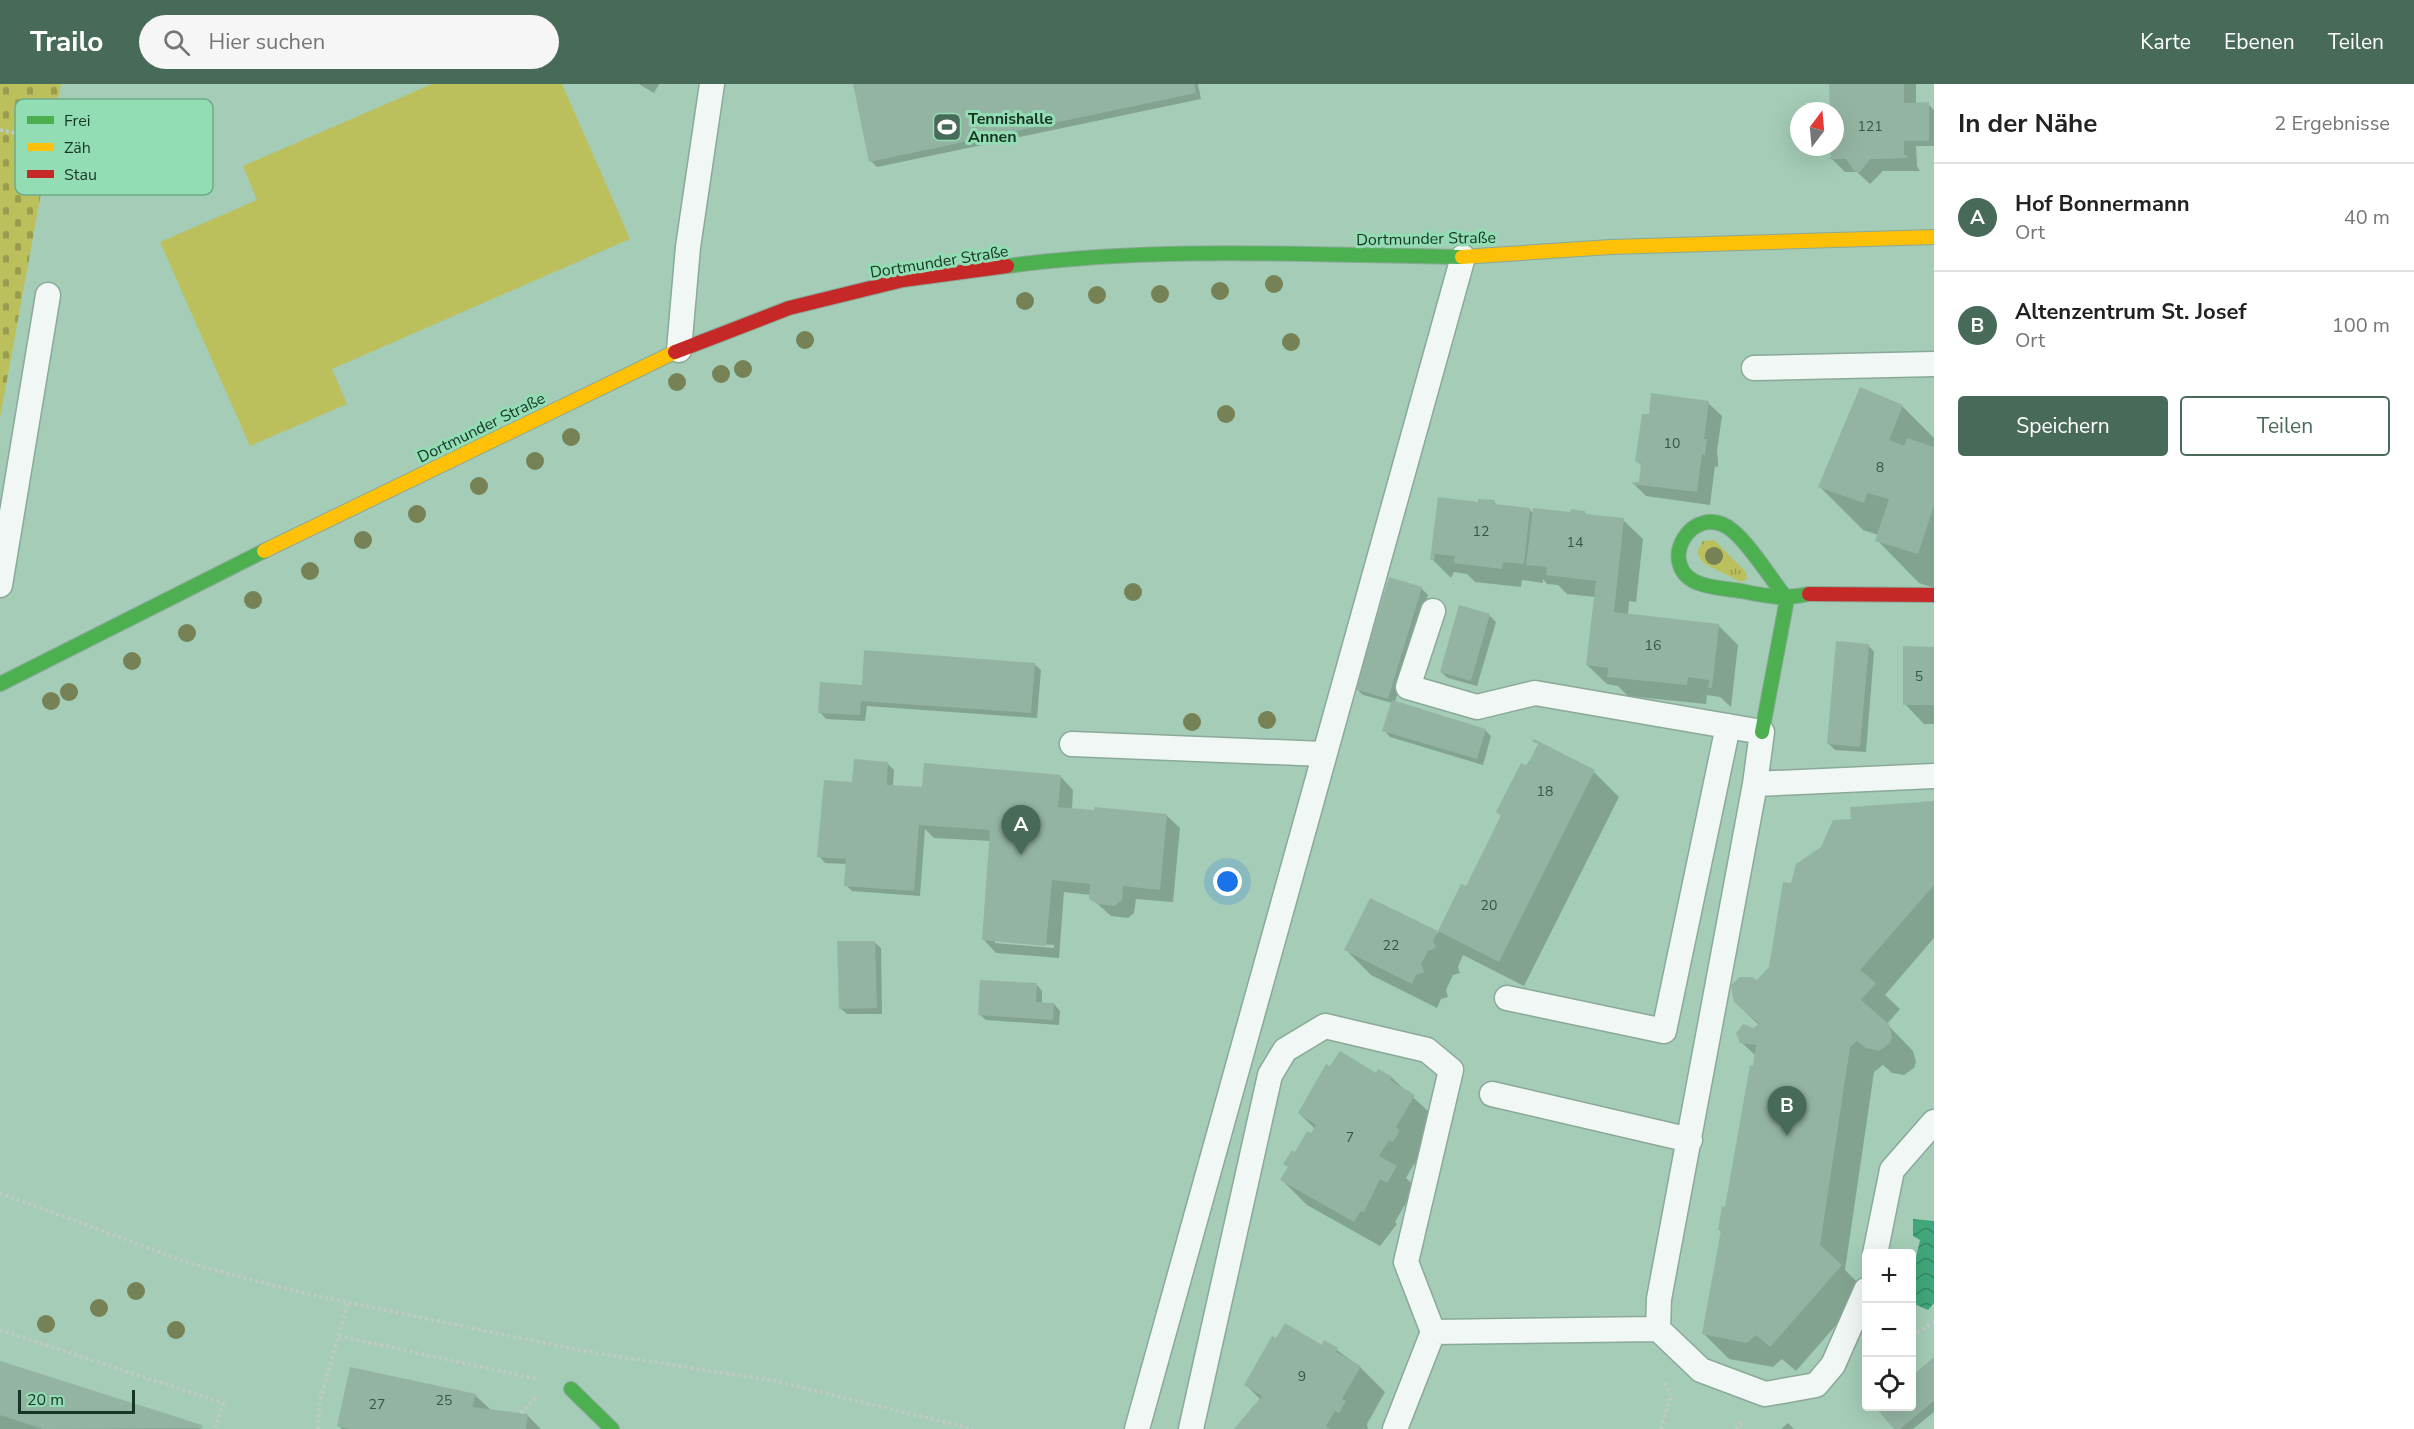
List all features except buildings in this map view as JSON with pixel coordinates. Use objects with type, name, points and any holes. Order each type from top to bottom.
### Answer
[{"type":"main road","name":"Dortmunder Straße","points":[[1,680],[679,350],[789,308],[903,280],[1047,261],[1200,254],[1463,257],[1611,247],[1934,237]]},
{"type":"main road","points":[[1762,732],[1786,600],[1732,530],[1724,525],[1707,522],[1699,524],[1684,534],[1677,550],[1678,560],[1686,577],[1692,581],[1786,600],[1815,593],[1934,595]]},
{"type":"main road","points":[[571,1389],[612,1429]]},
{"type":"lane","points":[[679,350],[688,247],[712,84]]},
{"type":"lane","points":[[1137,1429],[1463,257]]},
{"type":"lane","points":[[0,585],[48,295]]},
{"type":"lane","points":[[1754,368],[1934,364]]},
{"type":"lane","points":[[1433,611],[1408,687],[1477,707],[1535,693],[1762,732],[1755,784],[1659,1299],[1658,1329]]},
{"type":"lane","points":[[1507,998],[1664,1031],[1728,726]]},
{"type":"lane","points":[[1072,744],[1324,754]]},
{"type":"lane","points":[[1755,784],[1934,776]]},
{"type":"lane","points":[[1191,1429],[1270,1076],[1285,1050],[1325,1026],[1427,1050],[1451,1070],[1406,1262],[1433,1332],[1395,1429]]},
{"type":"lane","points":[[1492,1094],[1690,1140]]},
{"type":"lane","points":[[1876,1249],[1892,1170],[1934,1122]]},
{"type":"lane","points":[[1433,1332],[1658,1329],[1701,1370],[1765,1394],[1816,1384],[1833,1365],[1862,1299]]},
{"type":"path","points":[[0,130],[15,133]]},
{"type":"path","points":[[0,1192],[192,1264],[303,1293],[583,1351],[775,1381],[973,1429]]},
{"type":"path","points":[[318,1429],[319,1404],[348,1302]]},
{"type":"path","points":[[1916,1333],[1934,1322]]},
{"type":"path","points":[[0,1330],[223,1403],[215,1429]]},
{"type":"path","points":[[339,1336],[551,1382],[571,1389]]},
{"type":"path","points":[[1660,1429],[1671,1395],[1701,1370]]},
{"type":"green space","points":[[0,84],[61,84],[58,99],[15,99],[15,195],[41,195],[0,418]]},
{"type":"green space","points":[[432,84],[562,84],[630,239],[332,369],[347,404],[250,446],[160,242],[257,200],[243,166]]},
{"type":"green space","points":[[1714,540],[1746,572],[1747,579],[1741,582],[1703,563],[1697,552],[1703,541]]},
{"type":"water","points":[[1913,1219],[1934,1221],[1934,1303],[1928,1310],[1916,1305],[1916,1257],[1920,1240],[1913,1236]]},
{"type":"traffic: fast","points":[[1007,266],[1063,260],[1177,254],[1462,257]]},
{"type":"traffic: fast","points":[[1762,732],[1787,599],[1781,591],[1754,554],[1740,537],[1718,523],[1704,523],[1692,529],[1684,539],[1679,551],[1680,564],[1687,576],[1701,584],[1775,597],[1783,597],[1791,597],[1809,594]]},
{"type":"traffic: fast","points":[[0,684],[264,551]]},
{"type":"traffic: fast","points":[[571,1389],[612,1429]]},
{"type":"traffic: slow","points":[[1462,257],[1611,247],[1934,237]]},
{"type":"traffic: slow","points":[[264,551],[675,352]]},
{"type":"traffic: jam","points":[[675,352],[789,308],[903,280],[1007,266]]},
{"type":"traffic: jam","points":[[1809,594],[1934,595]]},
{"type":"place","name":"Tennishalle Annen","points":[[947,127]]},
{"type":"place","name":"Hof Bonnermann","points":[[1021,855]]},
{"type":"place","name":"Altenzentrum St. Josef","points":[[1787,1136]]}]
